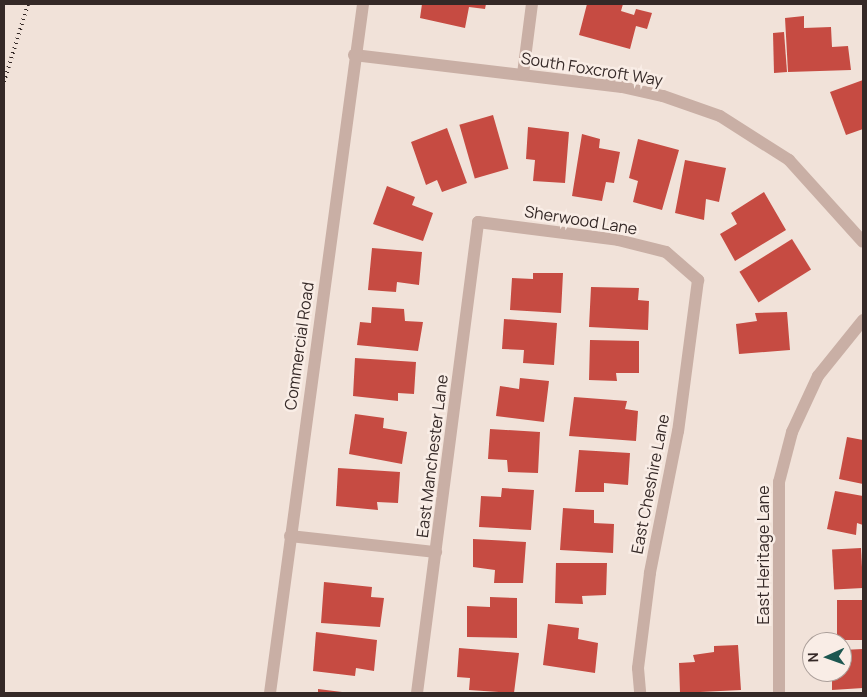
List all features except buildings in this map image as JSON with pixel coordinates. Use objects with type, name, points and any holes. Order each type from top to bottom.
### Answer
[{"type":"street","name":"Commercial Road","points":[[270,693],[354,56],[363,4]]},
{"type":"street","points":[[523,74],[532,4]]},
{"type":"street","name":"South Foxcroft Way","points":[[354,56],[523,74],[663,96],[720,116],[789,160],[863,242]]},
{"type":"street","name":"Sherwood Lane","points":[[478,222],[618,240],[666,252],[698,280]]},
{"type":"street","name":"East Manchester Lane","points":[[417,693],[478,222]]},
{"type":"street","name":"East Cheshire Lane","points":[[640,693],[638,668],[650,573],[678,430],[698,280]]},
{"type":"street","name":"East Heritage Lane","points":[[780,693],[779,482],[792,432],[818,376],[863,320]]},
{"type":"street","points":[[290,536],[436,552]]},
{"type":"railway","points":[[4,82],[28,4]]}]
